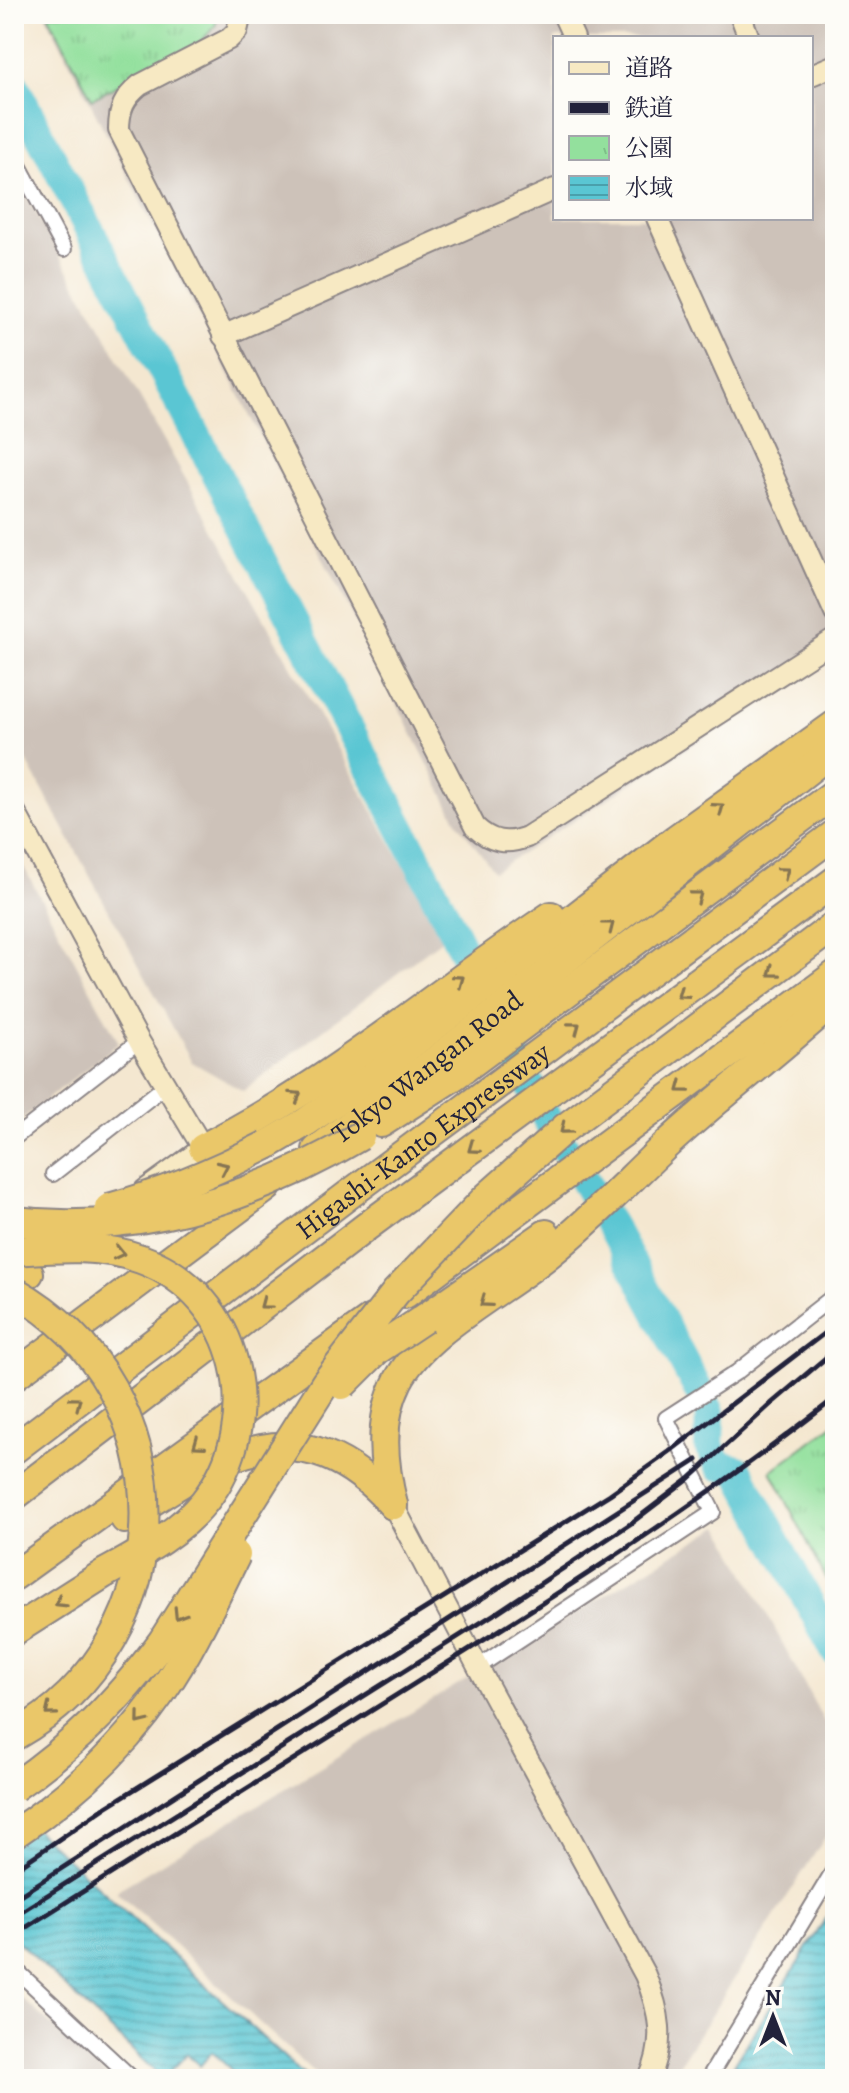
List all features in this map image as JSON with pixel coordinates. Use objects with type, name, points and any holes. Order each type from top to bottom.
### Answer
[{"type":"highway","points":[[14,1223],[77,1216],[163,1192],[224,1167],[306,1122],[421,1039],[513,941],[616,873],[676,839],[835,725]]},
{"type":"highway","name":"Tokyo Wangan Road","points":[[14,1376],[421,1039],[835,749]]},
{"type":"highway","points":[[14,1223],[144,1218],[198,1208],[289,1175],[360,1136],[454,1076],[835,793]]},
{"type":"highway","name":"Higashi-Kanto Expressway","points":[[14,1449],[347,1196],[835,834]]},
{"type":"highway","name":"Higashi-Kanto Expressway","points":[[14,1496],[366,1227],[835,881]]},
{"type":"highway","points":[[14,1787],[81,1735],[136,1676],[162,1642],[326,1382],[396,1292],[446,1238],[565,1128],[835,925]]},
{"type":"highway","points":[[14,1576],[835,975]]},
{"type":"highway","points":[[393,1505],[384,1469],[385,1435],[391,1397],[411,1362],[438,1335],[666,1146],[835,1000]]},
{"type":"highway","points":[[203,1148],[291,1100],[421,1039]]},
{"type":"highway","points":[[14,1631],[154,1546],[202,1504],[227,1465],[235,1443],[240,1387],[229,1342],[218,1320],[194,1292],[159,1266],[114,1251],[86,1248],[17,1276],[94,1360],[110,1384],[131,1429],[145,1500],[145,1525],[141,1566],[135,1590],[113,1640],[98,1662],[61,1702],[32,1726],[14,1736]]},
{"type":"highway","points":[[14,1834],[75,1788],[144,1717],[185,1654],[268,1492],[308,1427],[334,1393],[377,1350],[542,1248]]},
{"type":"highway","points":[[14,1592],[207,1466],[255,1449],[290,1447],[313,1451],[375,1485],[393,1505]]},
{"type":"street","points":[[241,14],[237,31],[229,39],[140,85],[122,105],[119,117],[123,141],[295,472],[468,817],[483,835],[506,842],[527,837],[835,639]]},
{"type":"street","points":[[563,14],[573,36]]},
{"type":"street","points":[[740,14],[748,36]]},
{"type":"street","points":[[813,74],[835,65]]},
{"type":"street","points":[[14,156],[64,249]]},
{"type":"street","points":[[223,336],[553,190]]},
{"type":"street","points":[[658,220],[835,613]]},
{"type":"street","points":[[14,810],[139,1041],[203,1148],[17,1276]]},
{"type":"street","points":[[14,1138],[139,1041]]},
{"type":"street","points":[[53,1174],[165,1086]]},
{"type":"street","points":[[478,1667],[713,1512],[666,1418],[737,1372],[835,1295]]},
{"type":"street","points":[[393,1505],[645,1975],[657,2003],[660,2023],[660,2045],[649,2079]]},
{"type":"street","points":[[708,2079],[835,1868]]},
{"type":"street","points":[[14,1968],[133,2079]]},
{"type":"shaded area","points":[[45,14],[835,14],[835,654],[494,871],[458,823]]},
{"type":"shaded area","points":[[14,174],[444,938],[243,1091],[192,1062],[14,738]]},
{"type":"shaded area","points":[[14,849],[119,1043],[14,1125]]},
{"type":"shaded area","points":[[720,1526],[835,1742],[835,1822],[670,2079],[321,2079],[116,1891]]},
{"type":"shaded area","points":[[14,1991],[110,2079],[14,2079]]},
{"type":"green space","points":[[48,14],[219,14],[215,26],[200,43],[92,99]]},
{"type":"green space","points":[[835,1423],[835,1596],[771,1471]]},
{"type":"water","points":[[14,1810],[308,2079],[241,2079],[212,2052],[200,2066],[187,2054],[163,2079],[14,1938]]},
{"type":"water","points":[[835,1904],[835,2079],[725,2079]]},
{"type":"waterway","points":[[14,85],[425,874],[547,1119],[615,1232],[710,1412],[709,1446],[720,1466],[738,1470],[835,1651]]},
{"type":"railway","points":[[14,1870],[106,1807],[610,1494],[835,1325]]},
{"type":"railway","points":[[14,1916],[496,1613],[630,1524],[689,1479],[835,1350]]},
{"type":"railway","points":[[14,1935],[575,1582],[681,1511],[835,1398]]},
{"type":"railway","points":[[14,1899],[697,1460]]}]
